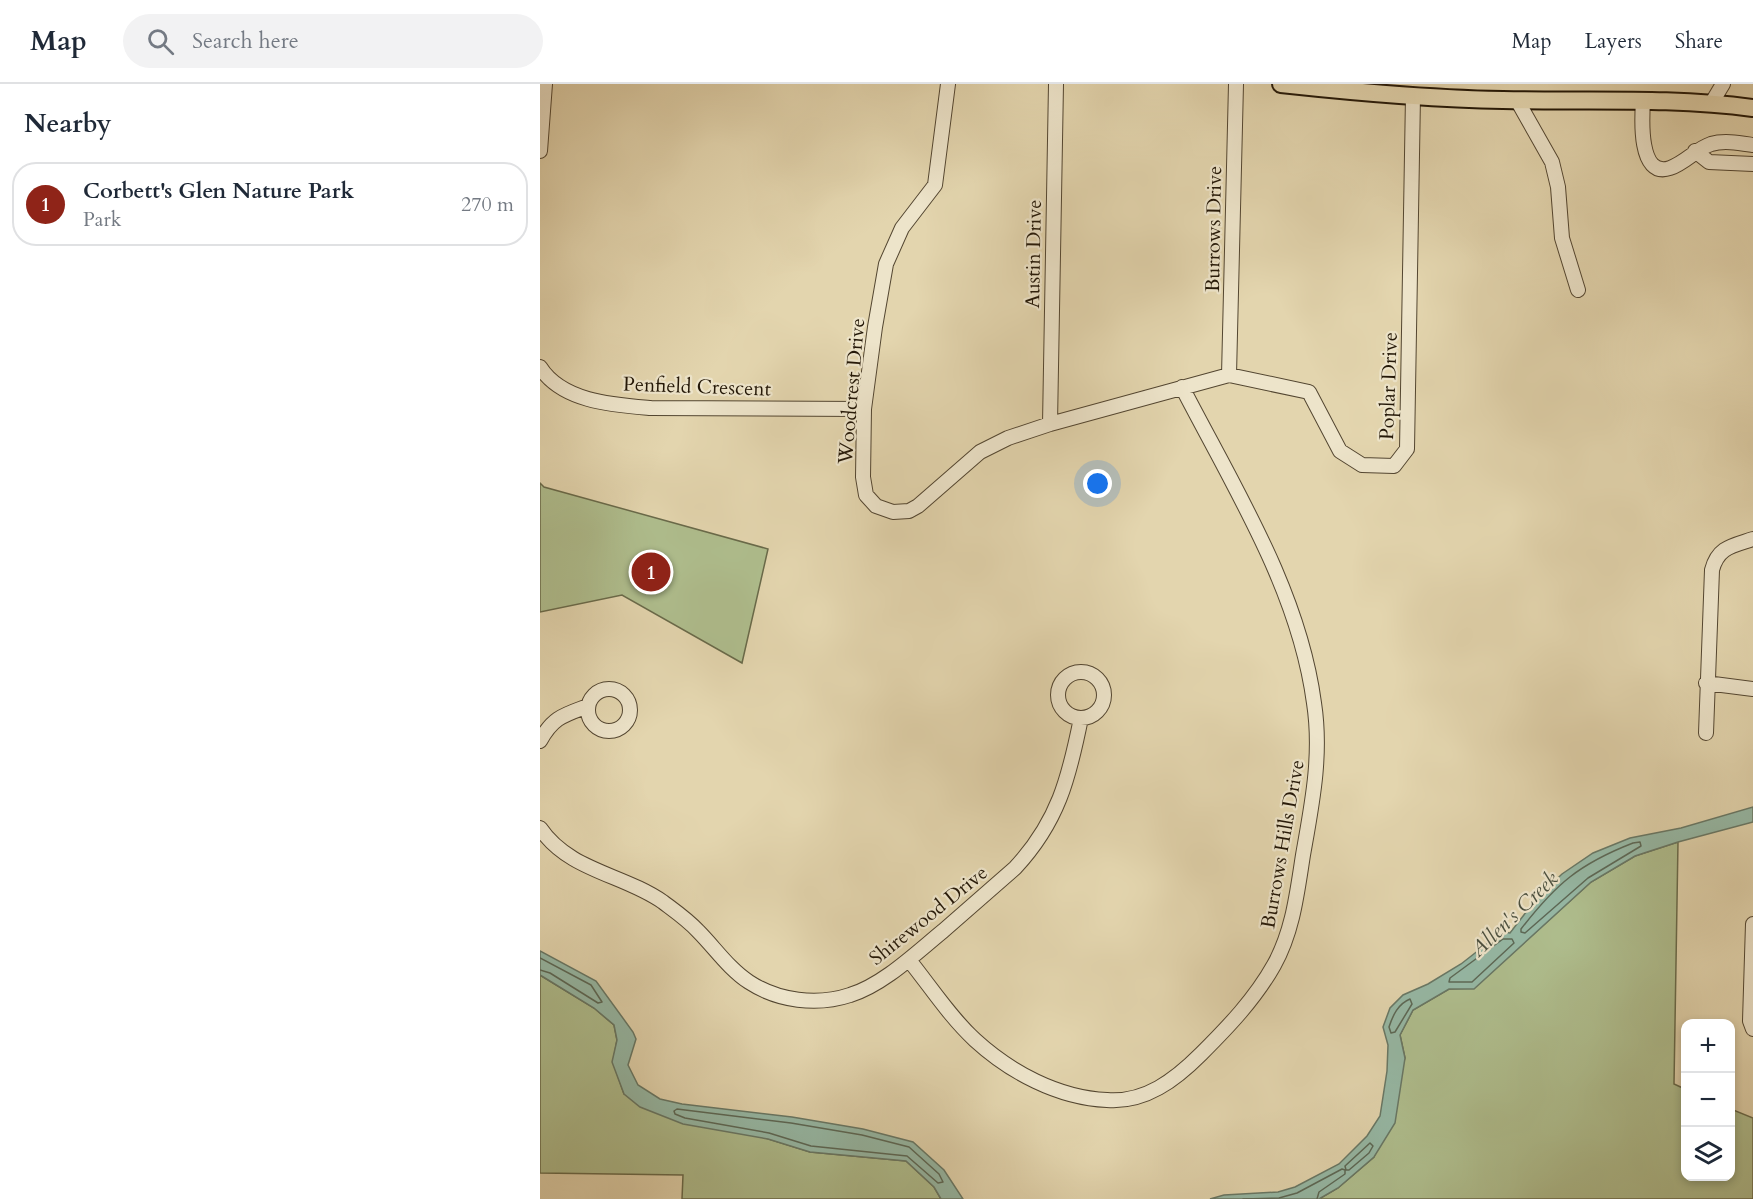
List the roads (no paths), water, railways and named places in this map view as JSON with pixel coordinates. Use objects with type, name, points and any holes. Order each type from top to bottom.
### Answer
[{"type":"main road","points":[[1281,84],[1413,96],[1642,101],[1753,108]]},
{"type":"street","points":[[540,151],[545,84]]},
{"type":"street","name":"Woodcrest Drive","points":[[948,84],[935,185],[902,228],[885,264],[874,327],[864,409],[864,487],[871,501],[876,506],[893,512],[909,511],[918,506],[960,468],[988,448],[1008,438],[1050,424],[1229,375]]},
{"type":"street","name":"Austin Drive","points":[[1050,424],[1056,84]]},
{"type":"street","name":"Burrows Drive","points":[[1229,375],[1236,84]]},
{"type":"street","points":[[1711,104],[1723,84]]},
{"type":"street","name":"Poplar Drive","points":[[1229,375],[1310,392],[1340,451],[1362,465],[1394,466],[1407,448],[1413,96]]},
{"type":"street","points":[[1517,100],[1552,162],[1558,187],[1563,238],[1578,290]]},
{"type":"street","points":[[1642,101],[1641,134],[1645,151],[1653,164],[1661,169],[1671,168],[1695,151],[1713,143],[1753,146]]},
{"type":"street","points":[[1695,151],[1709,162],[1753,164]]},
{"type":"street","name":"Penfield Crescent","points":[[540,367],[554,381],[579,395],[631,406],[864,409]]},
{"type":"street","name":"Burrows Hills Drive","points":[[909,960],[973,1038],[997,1058],[1028,1077],[1054,1089],[1082,1097],[1128,1100],[1147,1094],[1166,1084],[1226,1030],[1259,990],[1284,945],[1293,917],[1313,803],[1318,756],[1312,692],[1300,639],[1279,576],[1182,387]]},
{"type":"street","points":[[1706,733],[1706,683],[1712,570],[1720,552],[1728,547],[1753,540]]},
{"type":"street","points":[[1706,683],[1753,688]]},
{"type":"street","points":[[540,741],[545,731],[559,717],[588,706]]},
{"type":"street","name":"Shirewood Drive","points":[[540,828],[558,849],[574,861],[639,888],[660,900],[696,929],[741,975],[765,991],[805,1001],[840,998],[878,981],[909,960],[1015,868],[1030,852],[1044,832],[1068,777],[1081,718]]},
{"type":"street","points":[[1753,924],[1750,1021],[1753,1029]]},
{"type":"water","points":[[1753,807],[1753,822],[1635,856],[1591,882],[1474,989],[1449,989],[1413,1010],[1400,1035],[1405,1058],[1395,1123],[1374,1157],[1338,1188],[1319,1199],[1210,1199],[1224,1195],[1278,1192],[1295,1187],[1339,1164],[1367,1136],[1380,1116],[1387,1071],[1388,1045],[1383,1027],[1390,1008],[1403,995],[1428,984],[1461,964],[1502,932],[1510,933],[1537,898],[1562,874],[1593,853],[1630,838],[1681,828]]},
{"type":"water","points":[[540,951],[596,981],[636,1039],[628,1065],[638,1085],[660,1099],[863,1129],[913,1142],[944,1170],[963,1199],[941,1199],[934,1187],[906,1161],[810,1152],[768,1139],[683,1124],[640,1107],[624,1094],[612,1062],[617,1040],[614,1025],[594,1008],[540,975]]},
{"type":"place","name":"Corbett's Glen Nature Park","points":[[651,572]]},
{"type":"water label","name":"Allen's Creek","points":[[1514,914]]}]
